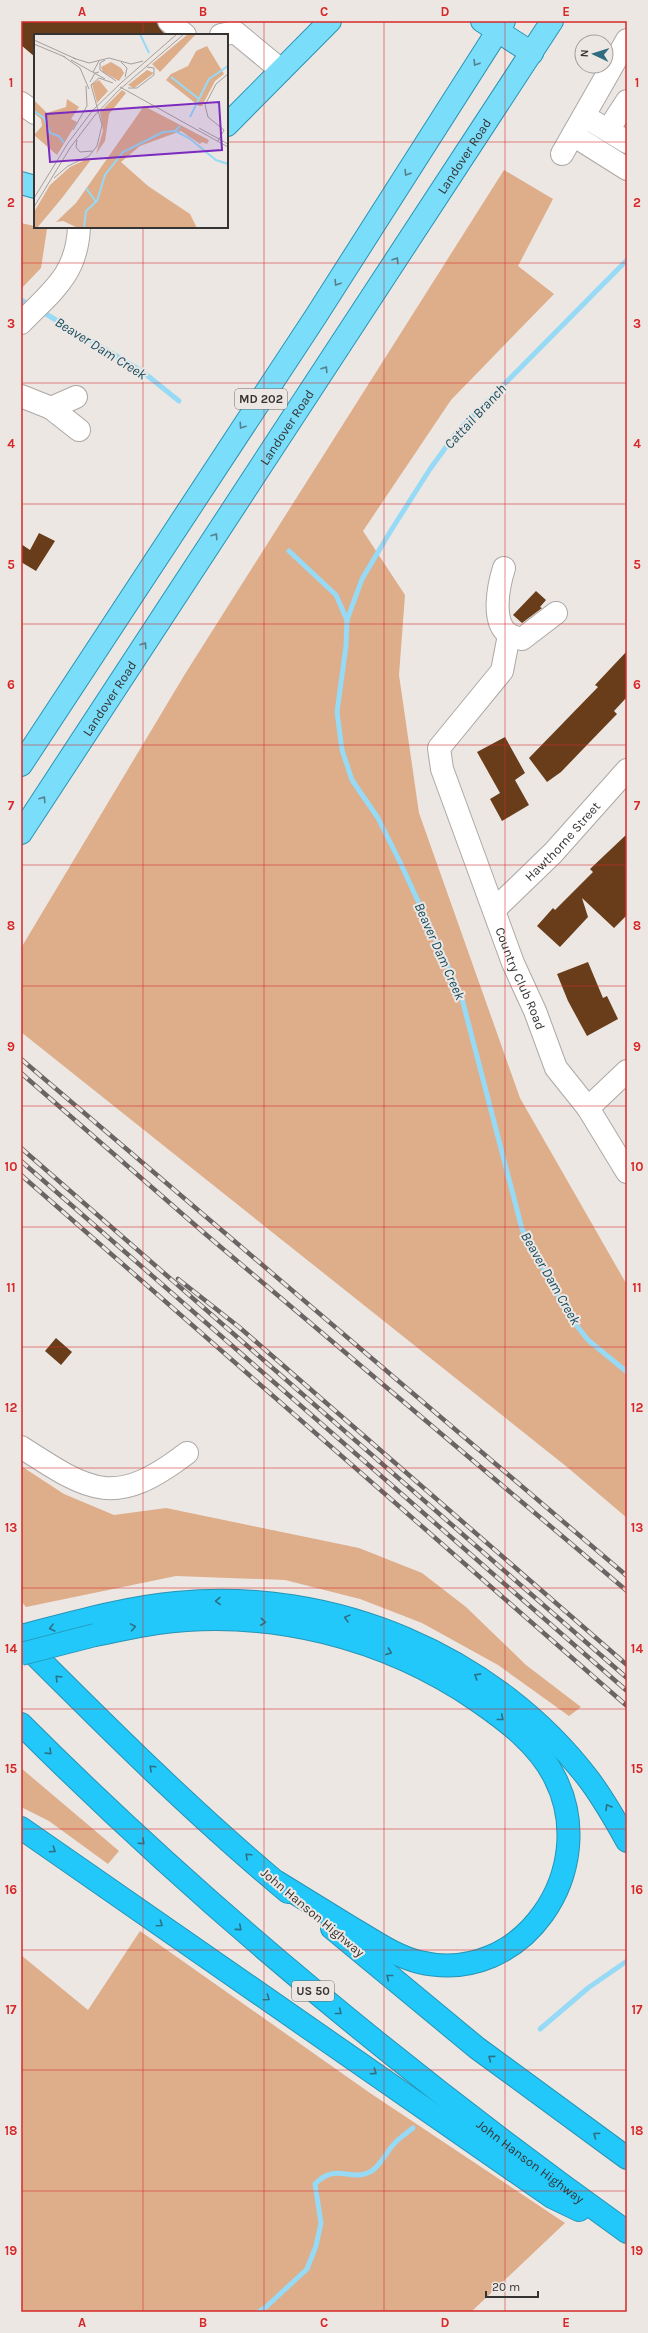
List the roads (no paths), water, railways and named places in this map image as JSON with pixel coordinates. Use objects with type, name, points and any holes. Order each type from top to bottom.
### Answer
[{"type":"highway","points":[[21,1654],[146,1606],[237,1600],[285,1605],[332,1614],[399,1635],[442,1655],[479,1677],[541,1726],[590,1781],[627,1841]]},
{"type":"highway","points":[[21,1636],[89,1628],[157,1623],[206,1620],[251,1620],[329,1633],[377,1648],[442,1677],[522,1735],[548,1764],[563,1797],[568,1816],[569,1844],[564,1873],[552,1901],[543,1915],[519,1940],[502,1951],[472,1962],[458,1965],[432,1964],[405,1957],[375,1943],[277,1882]]},
{"type":"highway","name":"John Hanson Highway","points":[[21,1641],[102,1721],[277,1882],[477,2048],[627,2158]]},
{"type":"highway","name":"John Hanson Highway","points":[[21,1724],[126,1827],[277,1961],[484,2127],[627,2232]]},
{"type":"highway","points":[[21,1828],[552,2197],[627,2232]]},
{"type":"main road","name":"Landover Road","points":[[21,833],[552,21]]},
{"type":"main road","points":[[228,124],[325,22]]},
{"type":"main road","points":[[494,24],[532,53]]},
{"type":"main road","name":"MD 202","points":[[21,765],[320,309],[494,24]]},
{"type":"main road","points":[[21,184],[34,187]]},
{"type":"street","points":[[169,21],[184,34]]},
{"type":"street","points":[[227,29],[281,70]]},
{"type":"street","points":[[562,154],[627,40]]},
{"type":"street","points":[[608,130],[627,101]]},
{"type":"street","points":[[21,102],[34,112]]},
{"type":"street","points":[[584,116],[627,142]]},
{"type":"street","points":[[573,135],[627,169]]},
{"type":"street","points":[[21,323],[56,287],[73,264],[79,228]]},
{"type":"street","points":[[21,396],[51,408],[79,430]]},
{"type":"street","points":[[51,408],[76,397]]},
{"type":"street","points":[[504,568],[498,589],[499,621],[508,635],[522,639],[556,613]]},
{"type":"street","name":"Country Club Road","points":[[508,635],[502,671],[439,748],[442,769],[494,910],[556,1068],[588,1108],[627,1172]]},
{"type":"street","name":"Hawthorne Street","points":[[494,910],[553,853],[627,770]]},
{"type":"street","points":[[588,1108],[627,1071]]},
{"type":"street","points":[[21,1447],[82,1483],[105,1490],[124,1489],[145,1481],[188,1453]]},
{"type":"waterway","name":"Cattail Branch","points":[[347,620],[362,579],[430,469],[457,432],[627,260]]},
{"type":"waterway","name":"Beaver Dam Creek","points":[[21,300],[30,305]]},
{"type":"waterway","name":"Beaver Dam Creek","points":[[41,311],[143,372],[179,401]]},
{"type":"waterway","name":"Beaver Dam Creek","points":[[289,551],[336,595],[347,620],[346,646],[337,712],[342,750],[352,780],[378,818],[401,864],[461,995],[522,1229],[569,1316],[588,1340],[627,1372]]},
{"type":"waterway","points":[[540,2029],[588,1988],[627,1961]]},
{"type":"waterway","points":[[258,2312],[266,2307],[307,2269],[316,2246],[321,2223],[315,2184],[330,2174],[336,2173],[356,2175],[370,2172],[380,2163],[391,2147],[413,2128]]},
{"type":"railway","points":[[21,1059],[627,1576]]},
{"type":"railway","points":[[21,1073],[203,1232],[627,1591]]},
{"type":"railway","points":[[21,1148],[627,1678]]},
{"type":"railway","points":[[21,1161],[627,1691]]},
{"type":"railway","points":[[21,1175],[627,1706]]},
{"type":"railway","points":[[178,1279],[239,1327],[627,1665]]}]
